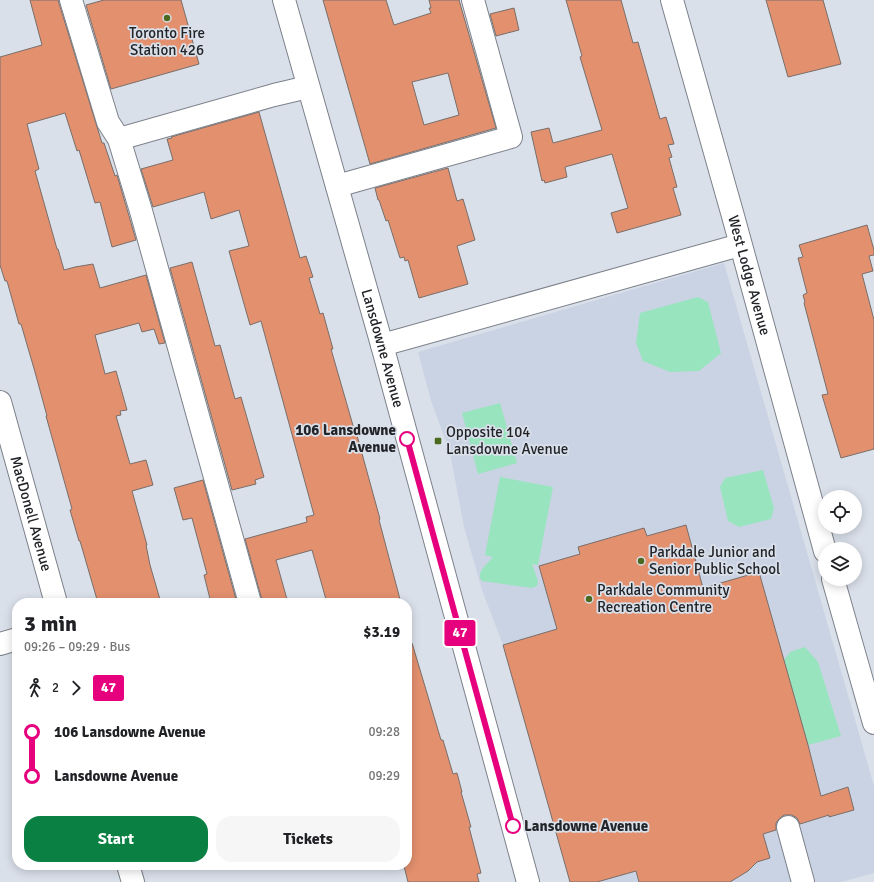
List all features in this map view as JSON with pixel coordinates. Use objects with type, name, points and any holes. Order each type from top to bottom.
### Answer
[{"type":"street","points":[[71,0],[108,122],[119,139],[143,219],[249,598]]},
{"type":"street","name":"Lansdowne Avenue","points":[[284,0],[382,345],[528,882]]},
{"type":"street","points":[[336,186],[511,136],[473,0]]},
{"type":"street","name":"West Lodge Avenue","points":[[672,0],[822,542]]},
{"type":"street","points":[[119,139],[274,95],[308,87]]},
{"type":"street","points":[[382,345],[740,245]]},
{"type":"street","name":"MacDonell Avenue","points":[[0,402],[55,598]]},
{"type":"street","points":[[835,586],[874,723]]},
{"type":"street","points":[[0,644],[12,640]]},
{"type":"street","points":[[788,827],[803,882]]},
{"type":"street","points":[[129,870],[133,882]]},
{"type":"shaded area","name":"Parkdale Junior and Senior Public School","points":[[724,263],[874,786],[874,873],[841,882],[570,882],[503,645],[482,590],[464,527],[451,458],[431,401],[418,352]]},
{"type":"green space","points":[[698,297],[708,302],[721,353],[699,371],[670,372],[643,361],[636,343],[640,313]]},
{"type":"green space","points":[[500,403],[517,463],[478,474],[462,413]]},
{"type":"green space","points":[[763,470],[774,508],[771,519],[739,527],[728,521],[720,487],[725,478]]},
{"type":"green space","points":[[500,477],[553,487],[538,565],[532,564],[538,581],[537,586],[532,588],[482,581],[480,578],[481,572],[493,557],[485,555]]},
{"type":"green space","points":[[805,647],[818,662],[841,736],[808,745],[784,660],[790,652]]},
{"type":"building","points":[[30,0],[58,0],[102,143],[104,143],[115,176],[117,175],[136,240],[112,247],[100,202],[95,203],[79,150],[77,151],[65,113],[27,124],[39,169],[35,171],[64,270],[93,264],[100,288],[146,275],[165,343],[159,344],[154,329],[142,332],[139,323],[95,335],[105,374],[116,371],[127,410],[120,411],[121,415],[116,416],[130,464],[146,460],[153,485],[132,491],[160,598],[97,598],[70,510],[72,509],[35,372],[7,281],[5,281],[0,265],[0,57],[42,45]]},
{"type":"building","points":[[104,0],[181,0],[199,64],[111,89],[86,5]]},
{"type":"building","points":[[323,0],[386,0],[394,25],[431,13],[429,8],[431,8],[429,0],[459,0],[496,128],[370,164]],"holes":[[[448,73],[459,115],[424,125],[412,82]]]},
{"type":"building","points":[[566,0],[621,0],[633,43],[638,42],[660,119],[666,117],[674,144],[668,145],[672,157],[669,158],[677,187],[673,188],[681,215],[617,233],[611,213],[628,208],[612,154],[565,167],[567,177],[545,183],[544,180],[542,181],[531,132],[549,128],[553,143],[602,130],[580,57],[582,56]]},
{"type":"building","points":[[766,0],[823,0],[841,64],[788,77]]},
{"type":"building","points":[[514,8],[519,30],[496,36],[490,14]]},
{"type":"building","points":[[259,112],[300,258],[306,256],[313,277],[309,278],[320,314],[323,313],[333,349],[331,349],[354,429],[355,428],[400,598],[326,598],[312,550],[276,560],[287,598],[261,598],[245,539],[307,522],[306,517],[314,515],[261,321],[250,325],[229,251],[249,246],[239,210],[211,219],[204,192],[153,207],[141,169],[173,160],[167,139],[172,138],[171,137]]},
{"type":"building","points":[[448,168],[457,201],[463,199],[475,240],[457,246],[468,284],[419,298],[408,260],[405,261],[404,257],[400,258],[388,220],[386,221],[375,188]]},
{"type":"building","points":[[867,225],[874,250],[874,255],[869,256],[873,271],[862,274],[874,320],[874,449],[841,458],[822,395],[828,394],[804,303],[803,295],[807,293],[798,258],[803,257],[799,245]]},
{"type":"building","points":[[192,262],[215,346],[220,345],[235,399],[241,397],[264,477],[255,480],[256,484],[232,490],[170,268]]},
{"type":"building","points":[[203,480],[236,598],[210,598],[204,575],[207,574],[192,518],[183,520],[174,488]]},
{"type":"building","points":[[686,525],[703,588],[759,572],[821,796],[848,787],[854,810],[829,817],[829,815],[800,824],[797,818],[792,815],[784,815],[776,823],[776,830],[763,834],[770,858],[757,862],[748,871],[730,882],[639,882],[636,871],[597,882],[570,882],[503,645],[557,629],[539,566],[580,554],[578,547],[644,528],[647,536]]},
{"type":"building","points":[[412,643],[441,740],[443,740],[453,774],[457,773],[481,873],[477,874],[479,882],[408,882],[405,870],[412,870]]},
{"type":"bus line","name":"47","points":[[407,439],[513,826]]},
{"type":"place","name":"Toronto Fire Station 426","points":[[167,18]]},
{"type":"place","name":"106 Lansdowne Avenue","points":[[407,439]]},
{"type":"place","name":"Opposite 104 Lansdowne Avenue","points":[[438,441]]},
{"type":"place","name":"Parkdale Junior and Senior Public School","points":[[641,561]]},
{"type":"place","name":"Parkdale Community Recreation Centre","points":[[589,599]]},
{"type":"place","name":"Lansdowne Avenue","points":[[513,826]]}]
